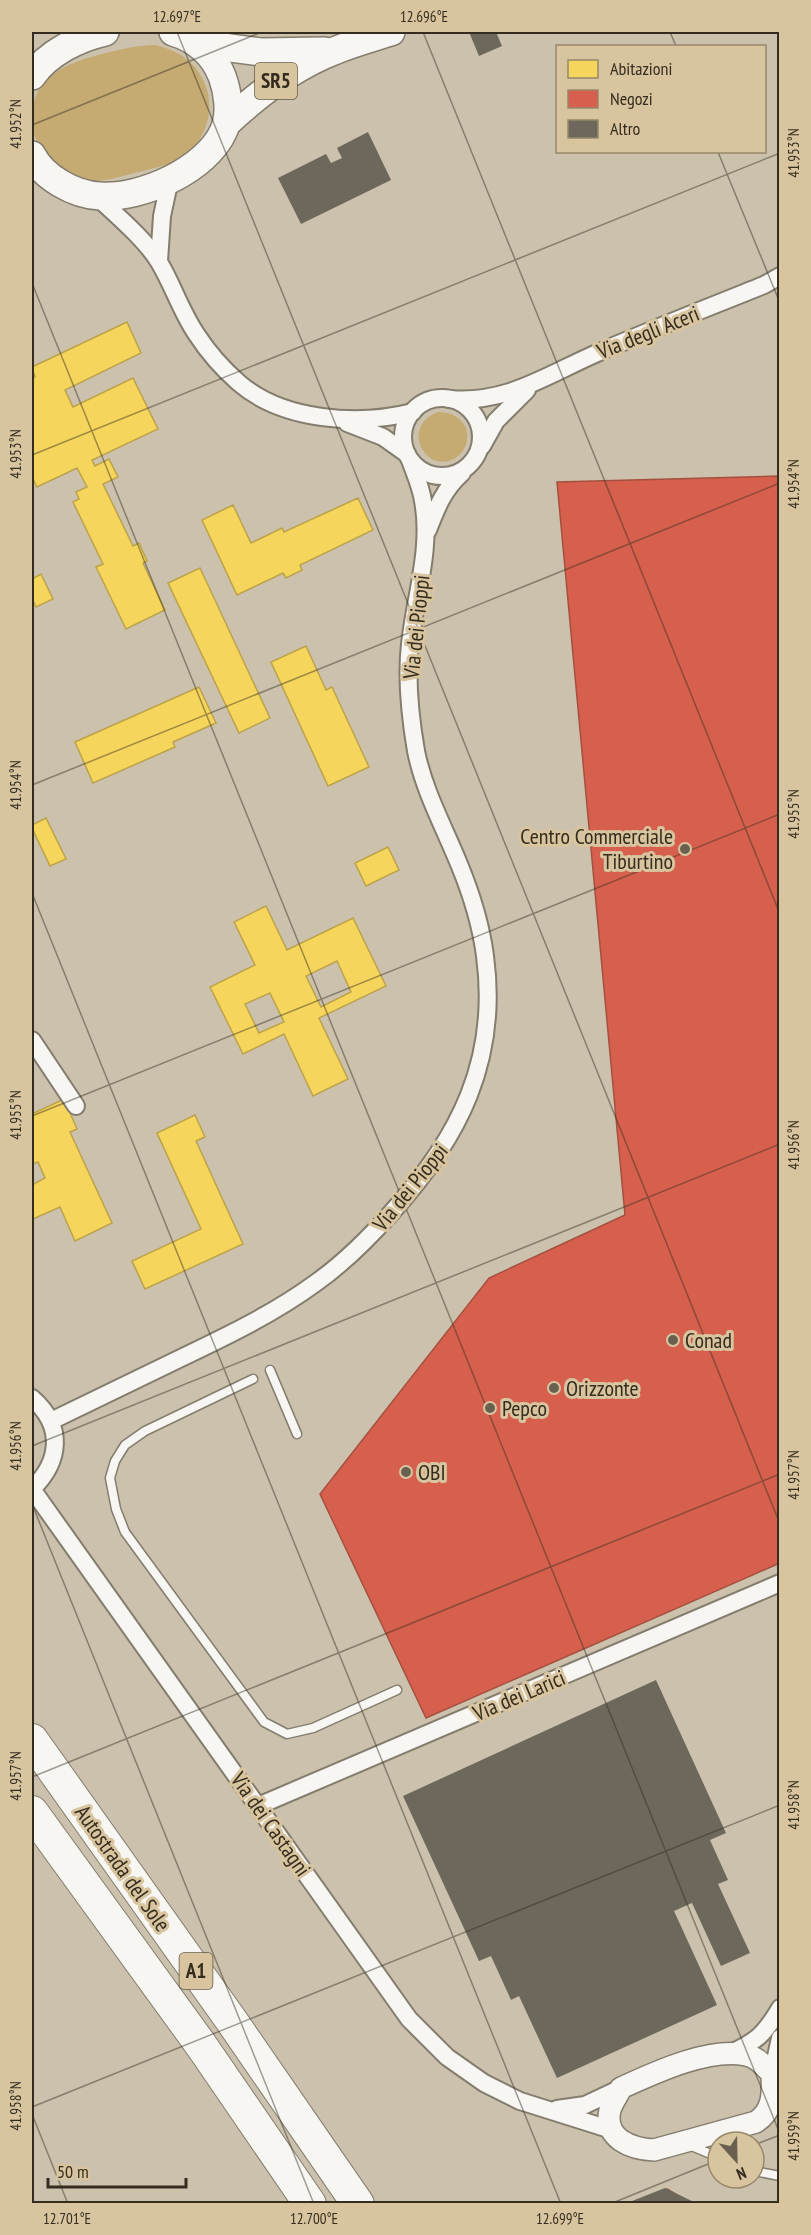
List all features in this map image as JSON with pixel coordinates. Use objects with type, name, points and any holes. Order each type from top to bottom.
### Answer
[{"type":"highway","name":"Autostrada del Sole","points":[[32,1740],[231,2020],[358,2204]]},
{"type":"highway","name":"Autostrada del Sole","points":[[32,1812],[201,2045],[310,2204]]},
{"type":"main road","points":[[32,76],[40,65],[67,41],[105,32]]},
{"type":"main road","points":[[173,32],[200,44],[261,52],[334,51]]},
{"type":"main road","name":"SR5","points":[[227,123],[273,83],[334,51],[391,32]]},
{"type":"main road","points":[[36,166],[72,189],[96,196],[127,194],[170,179],[202,159],[218,141],[227,123],[228,102],[224,81],[212,56],[200,44]]},
{"type":"street","points":[[159,261],[162,216],[170,179]]},
{"type":"street","points":[[96,196],[129,227],[159,261],[184,315],[207,350],[239,384],[259,397],[285,408],[338,419],[382,437],[409,457],[429,474],[441,477],[452,475],[476,457],[482,436],[479,423],[472,411],[462,403],[449,399],[436,399],[423,403],[412,412],[406,421],[403,443],[409,457],[423,501],[426,536]]},
{"type":"street","name":"Via degli Aceri","points":[[449,399],[480,400],[535,383],[593,355],[772,284],[780,276]]},
{"type":"street","name":"Via degli Aceri","points":[[426,536],[445,490],[476,457],[496,421],[535,383]]},
{"type":"street","points":[[338,419],[377,419],[412,412]]},
{"type":"street","name":"Via dei Pioppi","points":[[51,1421],[231,1334],[317,1282],[364,1243],[422,1179],[447,1142],[463,1107],[478,1070],[486,1034],[489,997],[485,955],[476,915],[424,779],[412,726],[408,672],[426,536]]},
{"type":"street","points":[[32,1040],[76,1106]]},
{"type":"street","points":[[32,1398],[42,1407],[51,1421]]},
{"type":"street","name":"Via dei Castagni","points":[[51,1421],[55,1439],[53,1458],[45,1475],[32,1489],[409,2019],[447,2058],[484,2083],[520,2100],[612,2130],[619,2139],[641,2149],[654,2150],[756,2122],[780,2124]]},
{"type":"street","name":"Via dei Larici","points":[[258,1806],[780,1583]]},
{"type":"street","points":[[727,2055],[752,2044],[767,2030],[780,2008]]},
{"type":"street","points":[[756,2122],[766,2116],[770,2105],[776,2077],[780,2038]]},
{"type":"street","name":"Via dei Castagni","points":[[553,2110],[585,2105],[664,2069],[709,2056],[746,2055],[761,2061],[776,2077]]},
{"type":"street","points":[[612,2130],[610,2112],[621,2088]]},
{"type":"lane","points":[[270,1370],[297,1434]]},
{"type":"lane","points":[[253,1379],[145,1431],[125,1445],[115,1461],[110,1478],[112,1498],[125,1532],[264,1722],[287,1734],[313,1728],[398,1690]]},
{"type":"lane","points":[[683,2142],[706,2152]]},
{"type":"shaded area","points":[[155,45],[171,50],[190,62],[204,82],[209,105],[208,117],[200,139],[184,156],[173,162],[120,177],[90,181],[72,178],[63,173],[42,149],[34,134],[32,111],[42,85],[63,68],[91,57]]},
{"type":"shaded area","points":[[438,412],[455,416],[466,428],[467,442],[463,451],[447,461],[437,461],[429,456],[422,449],[419,439],[420,429],[426,419]]},
{"type":"building: Abitazioni","points":[[127,322],[141,353],[65,390],[73,407],[133,378],[158,429],[92,460],[95,466],[109,459],[118,477],[103,484],[133,546],[139,543],[147,561],[143,563],[165,610],[126,629],[96,567],[103,564],[73,502],[79,499],[76,492],[87,487],[77,468],[37,487],[32,477],[32,379],[35,377],[32,367]]},
{"type":"building: Abitazioni","points":[[358,498],[373,530],[300,565],[302,570],[286,578],[283,573],[237,595],[202,520],[233,505],[251,543],[282,528],[284,532]]},
{"type":"building: Abitazioni","points":[[200,568],[270,718],[239,733],[168,583]]},
{"type":"building: Abitazioni","points":[[41,574],[53,599],[36,607],[32,598],[32,579]]},
{"type":"building: Abitazioni","points":[[306,646],[326,690],[332,687],[369,767],[328,786],[271,662]]},
{"type":"building: Abitazioni","points":[[199,687],[216,723],[173,742],[175,747],[93,783],[75,742]]},
{"type":"building: Abitazioni","points":[[46,818],[66,859],[50,866],[32,828],[32,825]]},
{"type":"building: Abitazioni","points":[[388,847],[399,870],[366,886],[355,863]]},
{"type":"building: Abitazioni","points":[[266,906],[287,950],[353,918],[386,986],[319,1018],[348,1079],[313,1096],[284,1034],[243,1054],[210,987],[255,965],[234,922]],"holes":[[[337,961],[351,992],[321,1007],[306,976]],[[270,993],[284,1022],[259,1033],[245,1004]]]},
{"type":"building: Abitazioni","points":[[64,1099],[77,1129],[70,1132],[112,1223],[75,1241],[60,1207],[33,1219],[32,1215],[32,1185],[45,1178],[38,1162],[32,1164],[32,1114]]},
{"type":"building: Abitazioni","points":[[195,1115],[205,1137],[196,1141],[243,1244],[145,1289],[132,1261],[201,1229],[157,1133]]},
{"type":"building: Negozi","name":"Centro Commerciale Tiburtino","points":[[780,476],[780,1563],[426,1718],[320,1494],[489,1278],[625,1215],[557,482]]},
{"type":"building: Negozi","points":[[667,2189],[692,2204],[638,2204]]},
{"type":"building: Altro","points":[[469,32],[496,32],[502,46],[479,56]]},
{"type":"building: Altro","points":[[368,132],[391,180],[301,224],[278,178],[326,154],[331,163],[342,158],[337,148]]},
{"type":"building: Altro","points":[[656,1680],[726,1833],[710,1840],[728,1880],[718,1884],[750,1953],[721,1966],[692,1903],[674,1911],[717,2005],[557,2078],[519,1996],[511,2000],[491,1956],[479,1961],[403,1796]]},
{"type":"building: Altro","points":[[665,2188],[698,2204],[627,2204],[627,2203]]},
{"type":"place","name":"Centro Commerciale Tiburtino","points":[[685,849]]},
{"type":"place","name":"Conad","points":[[673,1340]]},
{"type":"place","name":"Orizzonte","points":[[554,1388]]},
{"type":"place","name":"Pepco","points":[[490,1408]]},
{"type":"place","name":"OBI","points":[[406,1472]]}]
